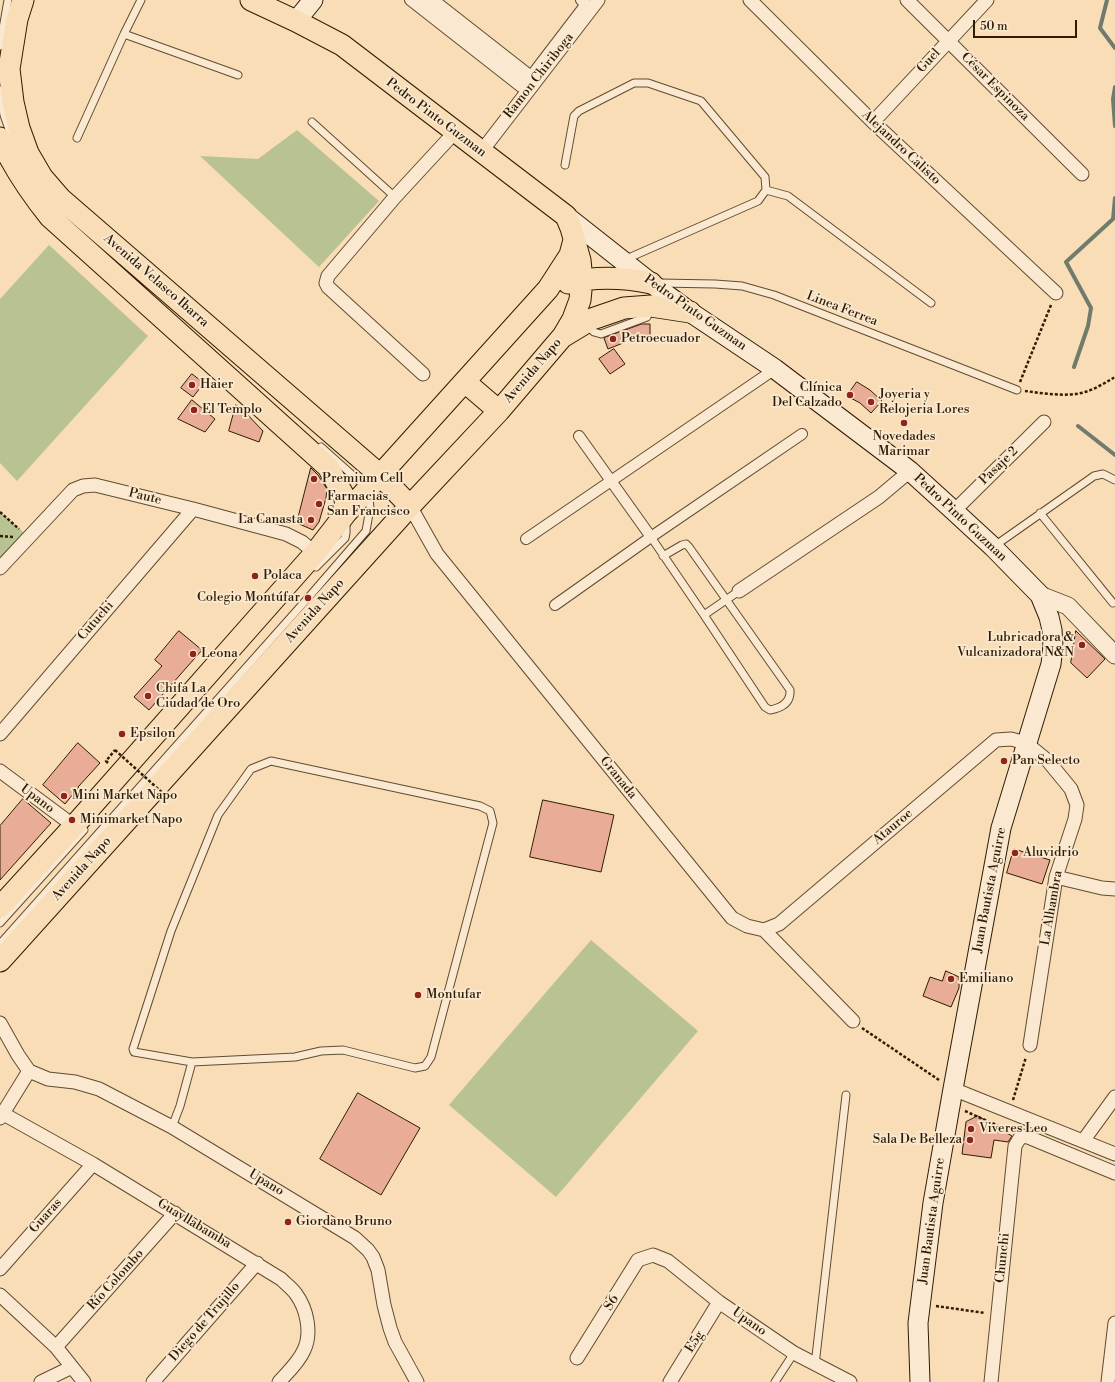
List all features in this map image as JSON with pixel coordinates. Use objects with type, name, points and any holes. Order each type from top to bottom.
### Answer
[{"type":"main road","name":"Avenida Velasco Ibarra","points":[[24,0],[17,19],[9,69],[13,102],[19,128],[28,153],[42,177],[61,198],[374,482],[410,506]]},
{"type":"main road","name":"Pedro Pinto Guzman","points":[[251,0],[342,45],[566,216],[651,283],[690,312],[775,369],[910,471],[993,547],[1040,595]]},
{"type":"main road","points":[[296,21],[313,0]]},
{"type":"main road","name":"Avenida Velasco Ibarra","points":[[6,139],[10,160],[30,192],[50,217],[328,467],[344,498],[346,513]]},
{"type":"main road","name":"Avenida Napo","points":[[0,961],[410,506],[499,411],[563,336],[573,319],[580,300],[582,280],[580,260],[566,216]]},
{"type":"main road","points":[[0,907],[80,827],[313,562],[346,513],[548,289],[570,255],[574,240]]},
{"type":"main road","points":[[548,289],[582,280],[616,278],[651,283]]},
{"type":"main road","points":[[563,336],[592,319],[624,308],[650,306],[690,312]]},
{"type":"main road","points":[[465,382],[499,411]]},
{"type":"main road","name":"Juan Bautista Aguirre","points":[[920,1382],[918,1323],[920,1304],[933,1203],[953,1089],[1001,828],[1049,670],[1052,652],[1052,630],[1049,617],[1040,595]]},
{"type":"street","points":[[410,0],[527,86]]},
{"type":"street","points":[[422,0],[527,86]]},
{"type":"street","points":[[434,0],[531,76],[586,4],[581,0]]},
{"type":"street","name":"Alejandro Calisto","points":[[750,0],[873,122],[1056,292]]},
{"type":"street","name":"César Espinoza","points":[[907,0],[1082,174]]},
{"type":"street","name":"Guel","points":[[873,122],[987,0]]},
{"type":"street","name":"Ramon Chiriboga","points":[[481,152],[527,86],[595,1]]},
{"type":"street","points":[[423,374],[328,287],[326,283],[328,276],[395,197],[455,132]]},
{"type":"street","points":[[526,539],[775,369]]},
{"type":"street","name":"Pasaje 2","points":[[954,511],[1044,422]]},
{"type":"street","points":[[556,605],[650,537],[802,434]]},
{"type":"street","points":[[579,436],[650,537]]},
{"type":"street","points":[[739,591],[879,497],[910,471]]},
{"type":"street","name":"Paute","points":[[0,568],[73,490],[83,486],[95,485],[286,534],[302,542],[313,562]]},
{"type":"street","name":"Granada","points":[[410,506],[437,554],[732,918],[747,926],[764,930]]},
{"type":"street","name":"Cutuchi","points":[[0,734],[193,509]]},
{"type":"street","name":"Pedro Pinto Guzman","points":[[1040,595],[1068,606],[1115,655]]},
{"type":"street","name":"Atauroe","points":[[764,930],[779,924],[996,740],[1011,739],[1026,743]]},
{"type":"street","name":"La Alhambra","points":[[1026,743],[1048,761],[1071,789],[1077,805],[1075,819],[1056,877],[1030,1045]]},
{"type":"street","name":"Upano","points":[[0,771],[80,827]]},
{"type":"street","points":[[1056,877],[1102,888],[1115,889]]},
{"type":"street","points":[[764,930],[853,1021]]},
{"type":"street","points":[[0,1023],[28,1071],[1,1115]]},
{"type":"street","name":"Upano","points":[[28,1071],[48,1079],[75,1082],[99,1089],[172,1127],[363,1244],[373,1257],[378,1270],[384,1305],[395,1342],[417,1382]]},
{"type":"street","points":[[953,1089],[1115,1154]]},
{"type":"street","points":[[1083,1141],[1115,1097]]},
{"type":"street","name":"Guayllabamba","points":[[1,1115],[93,1164],[175,1213],[257,1263],[281,1279],[296,1293],[304,1308],[308,1337],[304,1350],[298,1360],[279,1382]]},
{"type":"street","points":[[1021,1136],[1028,1137],[1115,1173]]},
{"type":"street","name":"Chunchi","points":[[991,1382],[1015,1146],[1021,1136]]},
{"type":"street","name":"Guaras","points":[[0,1268],[93,1164]]},
{"type":"street","name":"Río Colombo","points":[[56,1347],[175,1213]]},
{"type":"street","name":"Upano","points":[[653,1255],[668,1261],[719,1302],[794,1353],[850,1382]]},
{"type":"street","name":"S6","points":[[578,1358],[638,1260],[653,1255]]},
{"type":"street","name":"Diego de Trujillo","points":[[153,1382],[257,1263]]},
{"type":"street","points":[[0,1295],[56,1347],[84,1382]]},
{"type":"street","name":"E5g","points":[[670,1382],[719,1302]]},
{"type":"street","points":[[1108,1382],[1115,1323]]},
{"type":"street","points":[[41,1382],[72,1367]]},
{"type":"lane","points":[[0,46],[8,0]]},
{"type":"lane","points":[[77,138],[124,34],[142,0]]},
{"type":"lane","points":[[124,34],[238,75]]},
{"type":"lane","points":[[565,165],[574,116],[579,110],[634,83],[648,83],[701,101],[765,177],[766,190],[758,201],[622,261]]},
{"type":"lane","points":[[0,90],[6,139]]},
{"type":"lane","points":[[312,122],[395,197]]},
{"type":"lane","points":[[766,190],[788,196],[931,303]]},
{"type":"lane","name":"Linea Ferrea","points":[[651,283],[742,286],[781,298],[1017,390]]},
{"type":"lane","points":[[0,944],[298,610],[366,530],[374,482],[315,441]]},
{"type":"lane","points":[[993,547],[1094,476],[1103,474],[1115,480]]},
{"type":"lane","points":[[1040,513],[1113,603]]},
{"type":"lane","points":[[650,537],[765,707],[770,710],[774,710],[788,702],[790,690],[686,544],[663,556]]},
{"type":"lane","points":[[704,615],[739,591]]},
{"type":"lane","points":[[271,760],[480,806],[490,811],[493,823],[431,1057],[426,1066],[415,1068],[343,1050],[321,1051],[295,1057],[192,1062],[137,1053],[134,1052],[133,1049],[171,931],[218,816],[251,769],[271,760]]},
{"type":"lane","points":[[0,923],[80,827]]},
{"type":"lane","points":[[172,1127],[180,1106],[192,1062]]},
{"type":"lane","points":[[815,1365],[846,1095]]},
{"type":"lane","points":[[775,1382],[794,1353]]},
{"type":"path","points":[[1056,292],[1017,390],[1048,394],[1076,394],[1101,386],[1115,377]]},
{"type":"path","points":[[0,512],[29,537]]},
{"type":"path","points":[[0,536],[29,537]]},
{"type":"path","points":[[106,761],[115,750],[166,796]]},
{"type":"path","points":[[853,1021],[953,1089]]},
{"type":"path","points":[[1009,1112],[1030,1045]]},
{"type":"path","points":[[978,1116],[1021,1136]]},
{"type":"path","points":[[920,1304],[997,1314]]},
{"type":"green space","points":[[297,130],[379,201],[319,267],[200,156],[258,159]]},
{"type":"green space","points":[[49,245],[148,336],[17,481],[0,463],[0,299]]},
{"type":"green space","points":[[0,512],[29,537],[0,568]]},
{"type":"green space","points":[[591,940],[698,1031],[556,1197],[449,1105]]},
{"type":"building","points":[[642,324],[650,324],[650,338],[621,338],[623,343],[608,349],[604,338]]},
{"type":"building","points":[[614,349],[625,364],[610,374],[599,359]]},
{"type":"building","name":"Haier","points":[[192,374],[204,383],[193,397],[181,388]]},
{"type":"building","points":[[857,382],[870,390],[882,401],[871,413],[860,403],[847,396]]},
{"type":"building","name":"El Templo","points":[[192,400],[215,419],[205,432],[178,419]]},
{"type":"building","points":[[236,405],[243,410],[263,431],[259,442],[229,431]]},
{"type":"building","points":[[311,468],[318,475],[327,489],[319,522],[313,530],[297,523]]},
{"type":"building","points":[[179,631],[202,650],[149,710],[134,697],[162,666],[155,660]]},
{"type":"building","name":"Lubricadora & Vulcanizadora N&N","points":[[1076,631],[1105,659],[1087,678],[1071,663]]},
{"type":"building","points":[[78,743],[100,763],[65,804],[43,785]]},
{"type":"building","points":[[23,799],[51,823],[0,880],[0,826]]},
{"type":"building","points":[[543,800],[614,815],[601,872],[530,857]]},
{"type":"building","points":[[1014,849],[1050,860],[1042,884],[1007,873]]},
{"type":"building","points":[[946,971],[959,977],[959,988],[951,1007],[923,996],[930,977],[942,981]]},
{"type":"building","points":[[358,1093],[420,1128],[381,1195],[320,1159]]},
{"type":"building","points":[[978,1116],[1012,1136],[1008,1142],[994,1140],[991,1158],[962,1154],[966,1122]]},
{"type":"waterway","points":[[1107,0],[1100,28],[1115,48]]},
{"type":"waterway","points":[[1115,87],[1113,99],[1115,126]]},
{"type":"waterway","points":[[1074,367],[1088,326],[1091,308],[1066,262],[1113,219],[1115,198]]},
{"type":"waterway","points":[[1078,426],[1115,455]]},
{"type":"place","name":"Petroecuador","points":[[613,339]]},
{"type":"place","name":"Haier","points":[[192,385]]},
{"type":"place","name":"Clínica Del Calzado","points":[[850,395]]},
{"type":"place","name":"Joyeria y Relojeria Lores","points":[[871,402]]},
{"type":"place","name":"El Templo","points":[[194,410]]},
{"type":"place","name":"Novedades Marimar","points":[[904,423]]},
{"type":"place","name":"Premium Cell","points":[[314,479]]},
{"type":"place","name":"Farmacias San Francisco","points":[[319,504]]},
{"type":"place","name":"La Canasta","points":[[311,520]]},
{"type":"place","name":"Polaca","points":[[255,576]]},
{"type":"place","name":"Colegio Montúfar","points":[[308,598]]},
{"type":"place","name":"Lubricadora & Vulcanizadora N&N","points":[[1082,645]]},
{"type":"place","name":"Leona","points":[[193,654]]},
{"type":"place","name":"Chifa La Ciudad de Oro","points":[[148,696]]},
{"type":"place","name":"Epsilon","points":[[122,734]]},
{"type":"place","name":"Pan Selecto","points":[[1004,761]]},
{"type":"place","name":"Mini Market Napo","points":[[64,796]]},
{"type":"place","name":"Minimarket Napo","points":[[72,820]]},
{"type":"place","name":"Aluvidrio","points":[[1015,853]]},
{"type":"place","name":"Emiliano","points":[[951,979]]},
{"type":"place","name":"Montufar","points":[[418,995]]},
{"type":"place","name":"Viveres Leo","points":[[971,1129]]},
{"type":"place","name":"Sala De Belleza","points":[[970,1140]]},
{"type":"place","name":"Giordano Bruno","points":[[288,1222]]}]
